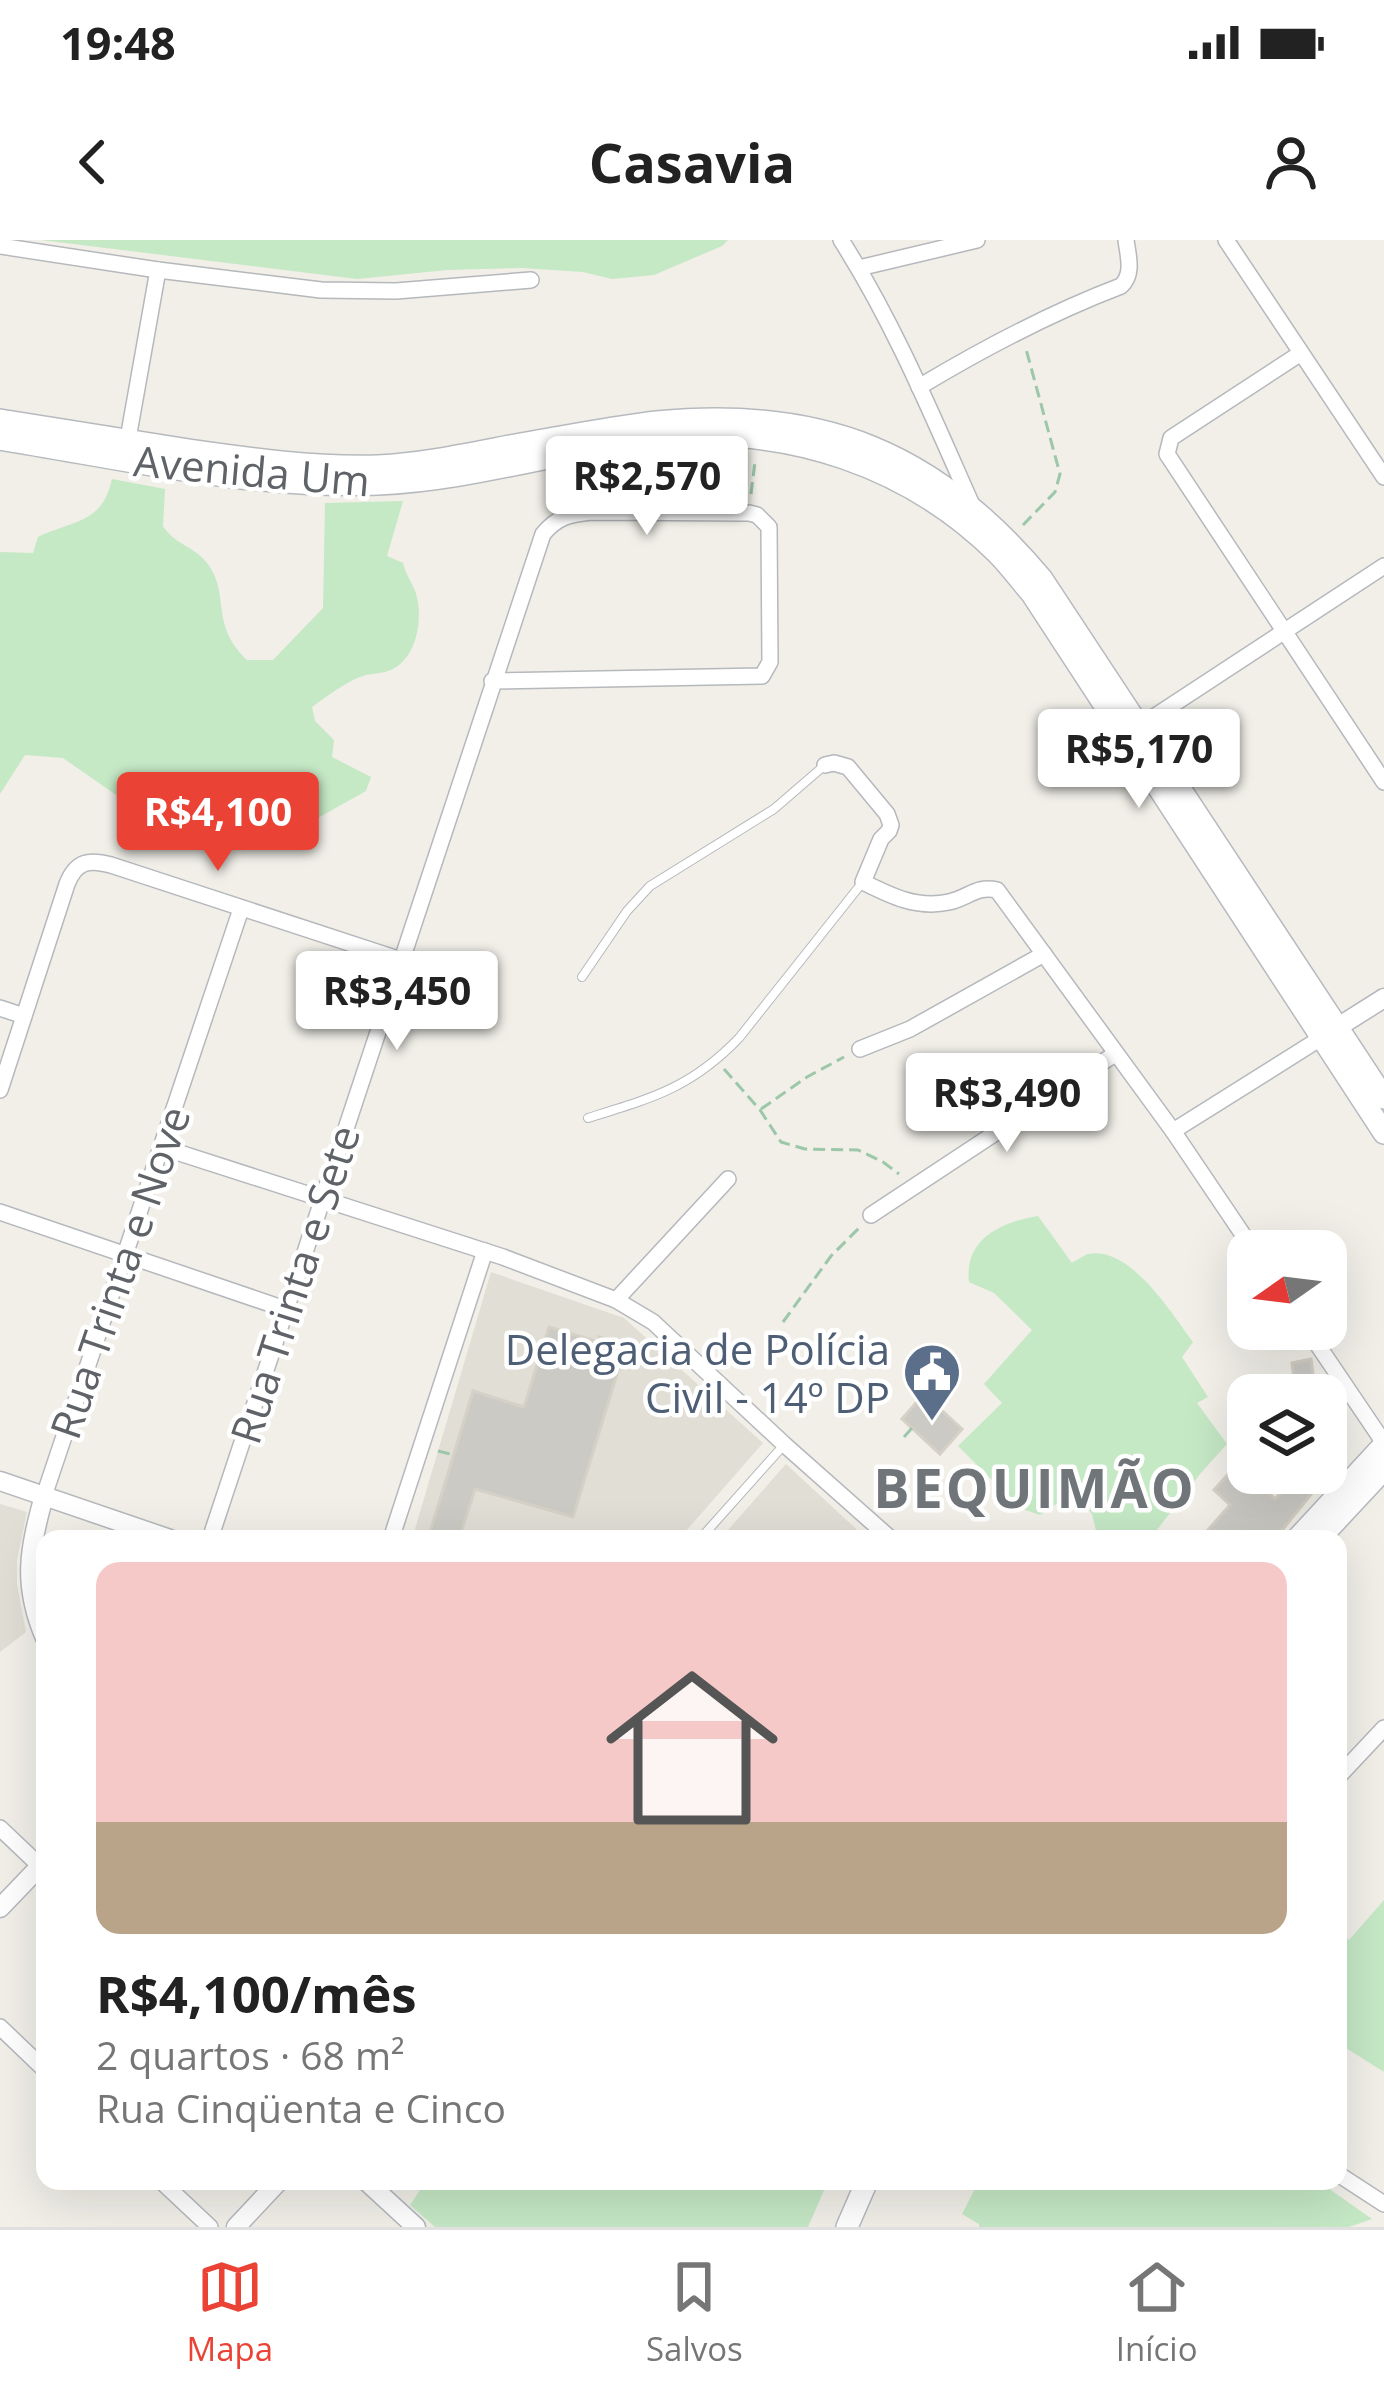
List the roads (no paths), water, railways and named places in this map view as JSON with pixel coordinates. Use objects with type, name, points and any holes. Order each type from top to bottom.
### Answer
[{"type":"main road","name":"Avenida Um","points":[[0,420],[245,478],[308,484],[380,484],[445,477],[663,438],[710,435],[758,437],[855,460],[932,500],[998,554],[1132,731]]},
{"type":"main road","name":"Avenida Um","points":[[0,439],[295,464],[380,466],[658,422],[753,420],[805,427],[893,455],[973,507],[1009,539],[1042,579],[1132,731],[1330,1033],[1384,1133]]},
{"type":"main road","name":"Avenida Um","points":[[1330,1033],[1384,1098]]},
{"type":"main road","points":[[1305,1530],[1384,1444]]},
{"type":"main road","points":[[1327,1530],[1384,1469]]},
{"type":"main road","points":[[832,2227],[847,2190]]},
{"type":"main road","points":[[848,2227],[863,2190]]},
{"type":"street","points":[[841,240],[919,387],[973,507]]},
{"type":"street","points":[[859,268],[976,240]]},
{"type":"street","points":[[919,387],[991,344],[1121,286],[1129,271],[1126,240]]},
{"type":"street","points":[[1226,240],[1384,477]]},
{"type":"street","points":[[0,246],[321,290],[396,291],[531,280]]},
{"type":"street","points":[[127,450],[158,270]]},
{"type":"street","points":[[1301,353],[1172,438],[1166,449],[1384,782]]},
{"type":"street","name":"Rua Trinta e Sete","points":[[213,1530],[492,680],[542,533],[554,521],[572,514],[749,513],[769,527],[770,662],[763,676],[492,680]]},
{"type":"street","points":[[1132,731],[1384,566]]},
{"type":"street","points":[[825,765],[848,766],[891,825],[862,882],[913,903],[946,903],[975,890],[997,890],[1173,1130],[1240,1230]]},
{"type":"street","points":[[0,1090],[67,884],[82,863],[94,860],[401,960]]},
{"type":"street","name":"Rua Trinta e Nove","points":[[36,1609],[28,1563],[44,1496],[241,909]]},
{"type":"street","points":[[860,1049],[910,1029],[1044,954]]},
{"type":"street","points":[[1173,1130],[1384,998]]},
{"type":"street","points":[[0,1008],[24,1016]]},
{"type":"street","points":[[871,1215],[1115,1054]]},
{"type":"street","points":[[161,1147],[485,1252],[616,1300],[653,1322],[881,1530]]},
{"type":"street","points":[[616,1300],[728,1179]]},
{"type":"street","points":[[0,1211],[286,1309]]},
{"type":"street","points":[[394,1530],[485,1252]]},
{"type":"street","points":[[1321,1350],[1384,1444]]},
{"type":"street","points":[[0,1481],[144,1530]]},
{"type":"street","points":[[1347,1767],[1384,1728]]},
{"type":"street","points":[[0,1828],[36,1858]]},
{"type":"street","points":[[0,1908],[36,1871]]},
{"type":"street","points":[[0,2027],[36,2061]]},
{"type":"street","points":[[1347,2180],[1384,2204]]},
{"type":"street","points":[[170,2190],[209,2227]]},
{"type":"street","points":[[236,2227],[271,2190]]},
{"type":"street","points":[[376,2190],[416,2227]]},
{"type":"lane","points":[[583,976],[650,886],[773,809],[825,765]]},
{"type":"lane","points":[[588,1118],[652,1098],[717,1061],[862,882]]},
{"type":"lane","points":[[708,1530],[785,1445]]},
{"type":"place","name":"Delegacia de Polícia Civil - 14º DP","points":[[932,1423]]},
{"type":"district","name":"BEQUIMÃO","points":[[1035,1487]]}]
